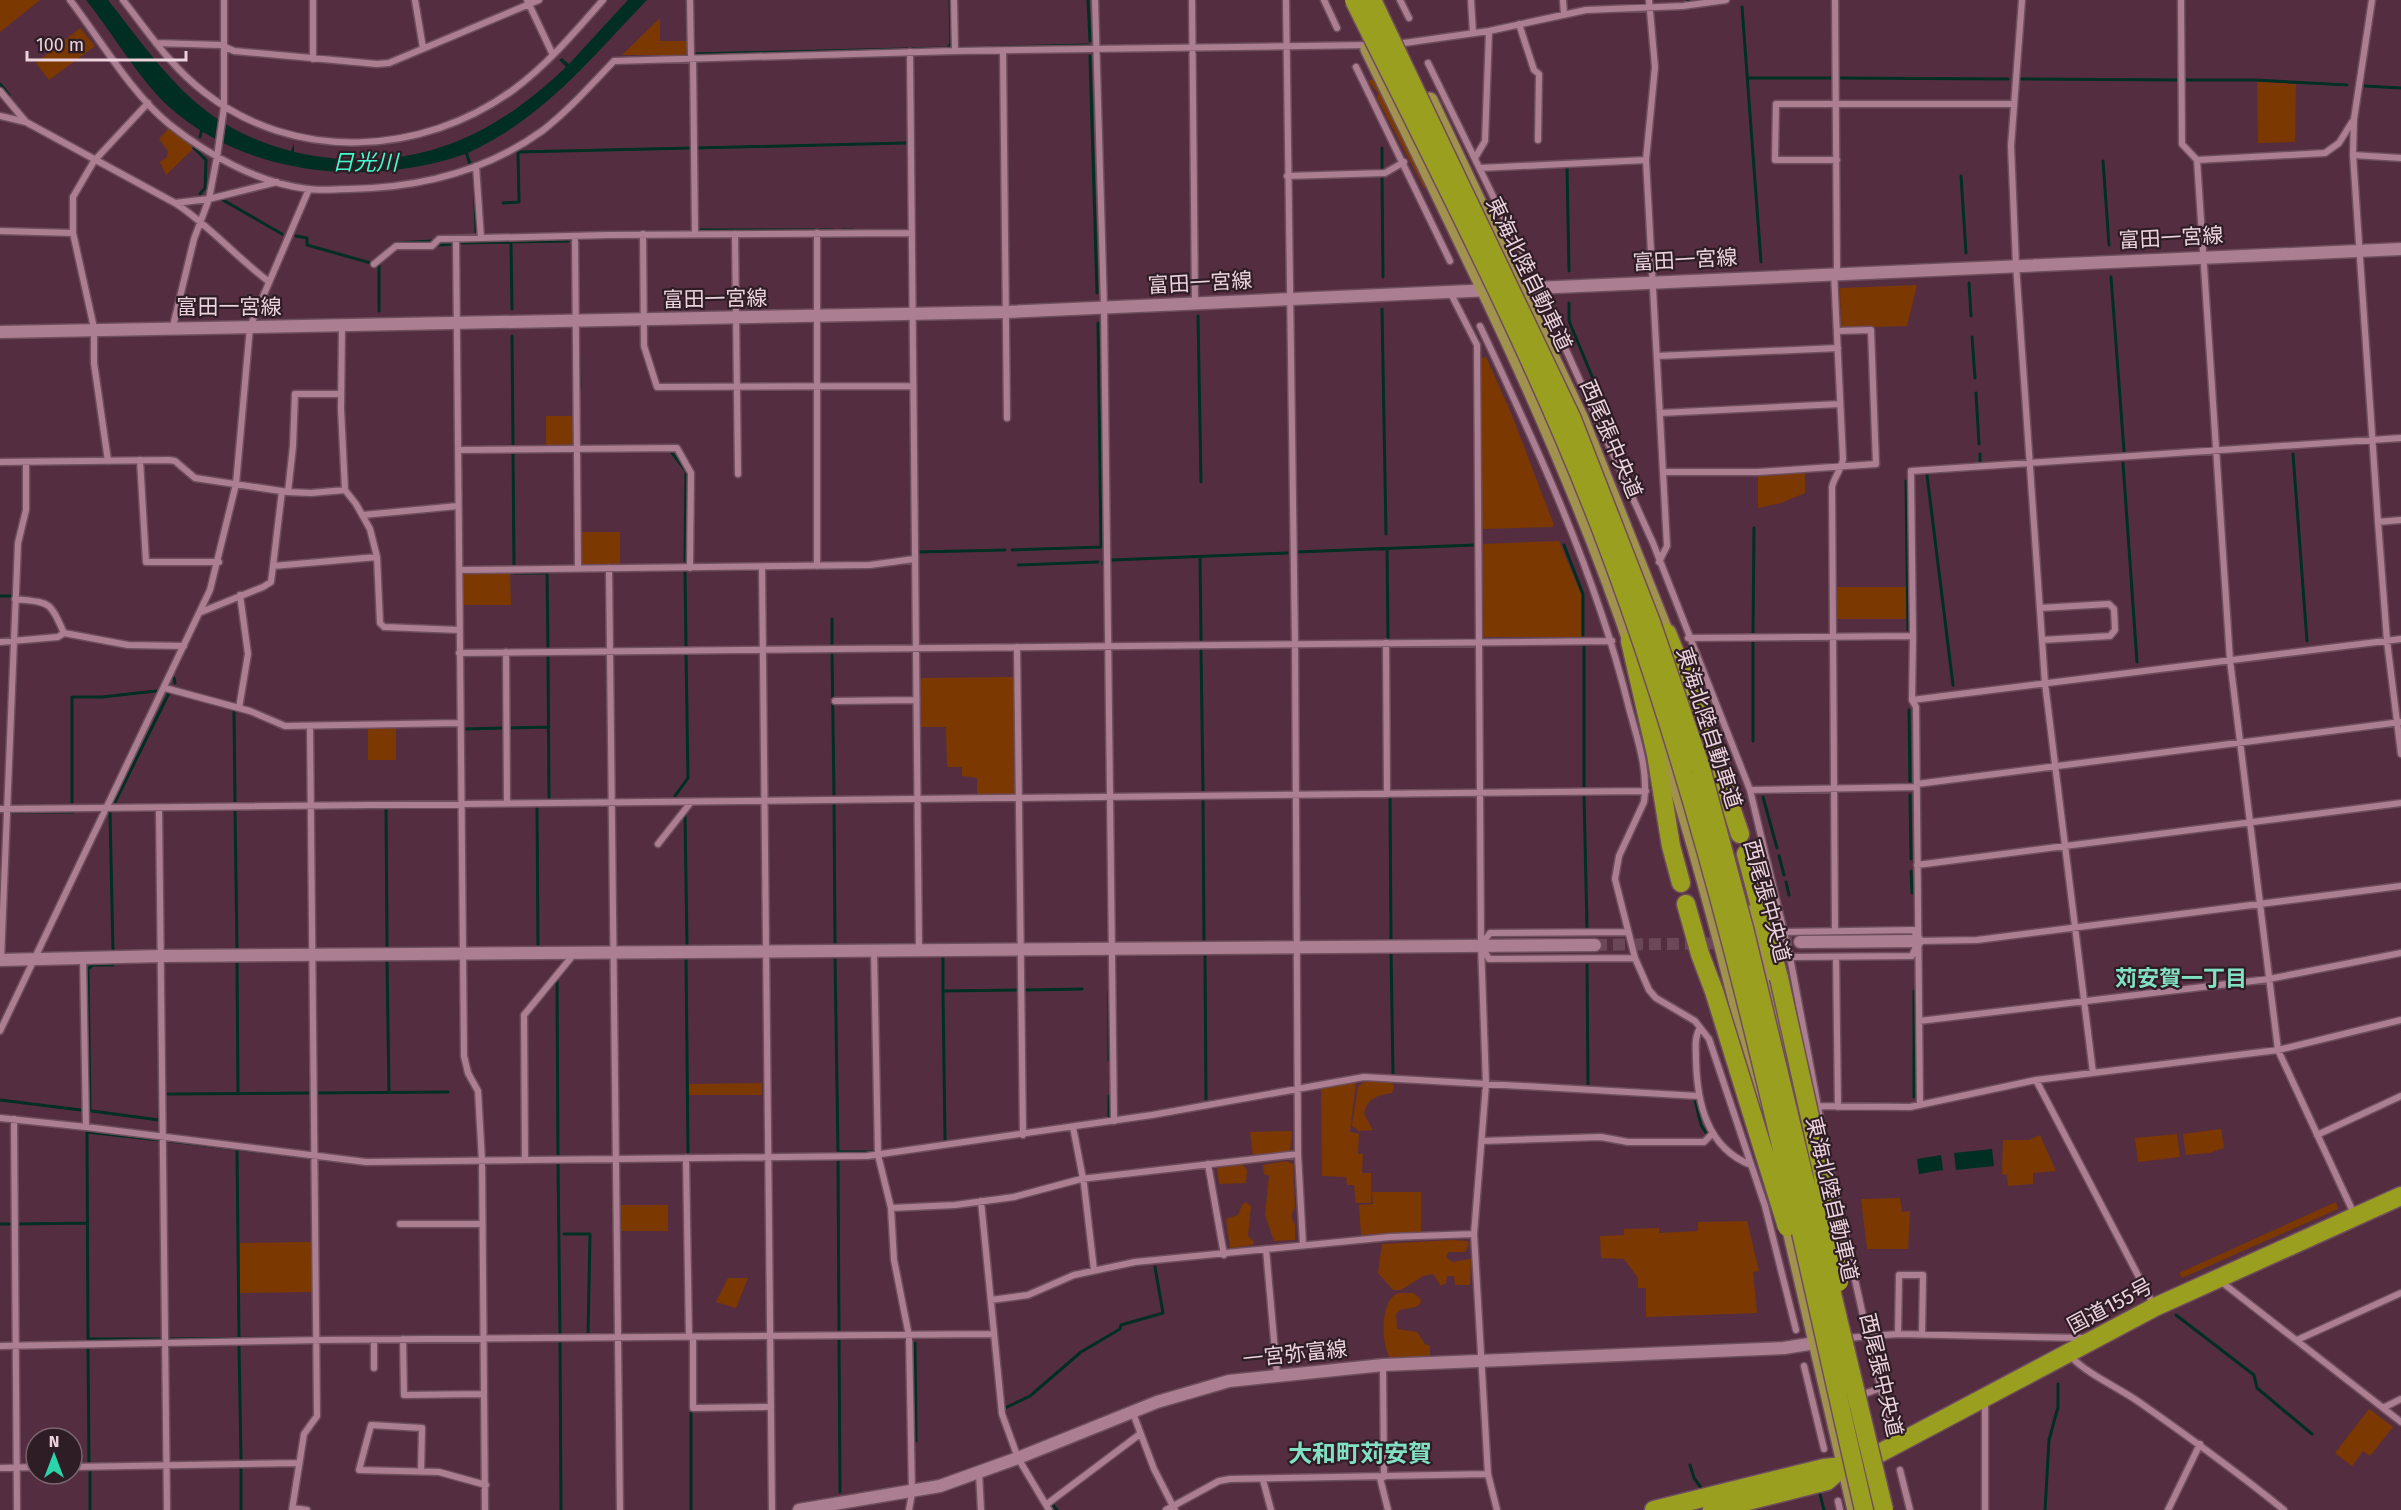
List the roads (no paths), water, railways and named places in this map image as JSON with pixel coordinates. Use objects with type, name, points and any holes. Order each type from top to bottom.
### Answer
[{"type":"highway","name":"東海北陸自動車道","points":[[1354,0],[1533,369],[1584,488],[1632,615],[1685,771],[1749,1014],[1819,1339],[1864,1510]]},
{"type":"highway","name":"東海北陸自動車道","points":[[1372,0],[1572,419],[1651,622],[1701,768],[1745,932],[1877,1463],[1884,1510]]},
{"type":"highway","points":[[1667,633],[1703,724],[1740,834]]},
{"type":"highway","points":[[1621,642],[1656,754],[1670,837],[1681,883]]},
{"type":"highway","points":[[1746,854],[1779,978],[1822,1171],[1848,1343],[1877,1463]]},
{"type":"highway","points":[[1686,904],[1819,1339]]},
{"type":"highway","name":"国道155号","points":[[1654,1510],[1824,1468],[1877,1463],[1985,1397],[2155,1307],[2401,1196]]},
{"type":"highway","name":"国道155号","points":[[1712,1510],[1827,1482],[1844,1466]]},
{"type":"main road","points":[[1345,0],[1486,291],[1544,419],[1603,564],[1621,642],[1688,824],[1724,955],[1748,1047],[1789,1263],[1819,1339],[1831,1411],[1855,1510]]},
{"type":"main road","name":"西尾張中央道","points":[[1381,0],[1557,366],[1604,474],[1667,633],[1762,960],[1864,1394],[1877,1463],[1892,1510]]},
{"type":"main road","name":"富田一宮線","points":[[0,332],[173,326],[342,326],[1007,312],[1486,291],[1653,280],[2401,249]]},
{"type":"main road","points":[[1800,942],[1918,941]]},
{"type":"main road","points":[[0,960],[83,957],[571,952],[1595,945]]},
{"type":"main road","name":"一宮弥富線","points":[[799,1510],[912,1493],[980,1473],[1206,1386],[1277,1374],[1383,1365],[1784,1348],[1819,1339]]},
{"type":"street","points":[[69,0],[148,103],[169,123],[217,154],[277,181],[309,189],[381,189],[412,185],[476,166],[513,148],[542,130],[614,61],[955,51],[1402,44],[1489,31],[1586,10],[1651,8],[1726,0]]},
{"type":"street","points":[[123,0],[181,72],[223,108],[258,125],[286,135],[333,142],[381,142],[428,132],[469,116],[513,90],[537,72],[603,0]]},
{"type":"street","points":[[132,0],[132,11]]},
{"type":"street","points":[[173,326],[201,220],[209,199],[217,154],[223,108],[226,49],[225,0]]},
{"type":"street","points":[[313,0],[313,59]]},
{"type":"street","points":[[415,0],[423,48]]},
{"type":"street","points":[[156,43],[221,45],[226,49],[313,59],[388,63],[539,0]]},
{"type":"street","points":[[690,0],[695,234]]},
{"type":"street","points":[[954,0],[955,51]]},
{"type":"street","points":[[1095,0],[1104,307],[1114,1121]]},
{"type":"street","points":[[1192,0],[1195,303]]},
{"type":"street","points":[[1286,0],[1298,1154],[1303,1244]]},
{"type":"street","points":[[1324,0],[1337,28]]},
{"type":"street","points":[[1400,0],[1409,18]]},
{"type":"street","points":[[1471,0],[1473,33]]},
{"type":"street","points":[[1563,0],[1564,14]]},
{"type":"street","points":[[1649,0],[1655,67],[1646,160],[1665,472],[1667,546],[1659,562]]},
{"type":"street","points":[[1835,0],[1837,160],[1835,273],[1842,467],[1835,475],[1832,487],[1835,930]]},
{"type":"street","points":[[2022,0],[2013,104],[2011,166],[2016,265],[2045,683],[2093,1073]]},
{"type":"street","points":[[2181,0],[2182,144],[2197,160],[2230,660],[2278,1050],[2355,1216]]},
{"type":"street","points":[[2372,0],[2354,119],[2353,155],[2371,440],[2387,641],[2399,722],[2401,754]]},
{"type":"street","points":[[528,3],[553,55]]},
{"type":"street","points":[[1519,24],[1534,70],[1539,74],[1538,140]]},
{"type":"street","points":[[1475,158],[1485,141],[1489,31]]},
{"type":"street","points":[[910,52],[910,233],[919,950]]},
{"type":"street","points":[[1003,52],[1008,418]]},
{"type":"street","points":[[1428,63],[1512,235],[1527,259]]},
{"type":"street","points":[[1356,67],[1423,201],[1450,261]]},
{"type":"street","points":[[0,92],[26,122]]},
{"type":"street","points":[[108,461],[94,363],[94,328],[73,233],[74,196],[94,161],[148,103]]},
{"type":"street","points":[[1837,160],[1775,160],[1776,105],[2013,104]]},
{"type":"street","points":[[0,116],[26,122],[174,203],[201,220],[243,262],[268,281]]},
{"type":"street","points":[[2197,160],[2325,153],[2339,143],[2354,119]]},
{"type":"street","points":[[2353,155],[2401,159]]},
{"type":"street","points":[[1468,179],[1482,171],[1646,160]]},
{"type":"street","points":[[1287,176],[1385,172],[1404,162]]},
{"type":"street","points":[[476,166],[481,238]]},
{"type":"street","points":[[174,203],[209,199],[277,181]]},
{"type":"street","points":[[0,1031],[201,612],[219,562],[236,484],[250,327],[309,189]]},
{"type":"street","points":[[1423,201],[1439,195]]},
{"type":"street","points":[[0,231],[73,233]]},
{"type":"street","points":[[817,233],[817,566]]},
{"type":"street","points":[[374,264],[396,246],[432,246],[439,239],[643,234],[910,233]]},
{"type":"street","points":[[643,234],[644,346],[657,387],[912,386]]},
{"type":"street","points":[[735,234],[738,318],[738,474]]},
{"type":"street","points":[[575,237],[578,568]]},
{"type":"street","points":[[456,239],[464,1056],[468,1073],[478,1091],[482,1161],[485,1510]]},
{"type":"street","points":[[1450,292],[1477,345],[1477,535],[1481,641],[1481,945],[1486,1084],[1474,1234],[1488,1474],[1497,1510]]},
{"type":"street","points":[[342,326],[341,394],[345,490],[363,515],[370,530],[377,557],[380,617],[384,627],[459,630]]},
{"type":"street","points":[[1480,326],[1526,424],[1621,642],[1646,791],[1644,802],[1615,867],[1616,887],[1635,958],[1649,990],[1656,998],[1695,1021],[1709,1039],[1751,1165],[1789,1263],[1796,1330]]},
{"type":"street","points":[[1665,472],[1758,472],[1876,464],[1871,330],[1837,331]]},
{"type":"street","points":[[1562,341],[1659,562],[1750,790],[1785,932],[1827,1152]]},
{"type":"street","points":[[1477,345],[1489,343]]},
{"type":"street","points":[[1658,357],[1838,348]]},
{"type":"street","points":[[1557,366],[1578,376]]},
{"type":"street","points":[[201,612],[271,582],[294,434],[295,394],[341,394]]},
{"type":"street","points":[[1661,413],[1840,404]]},
{"type":"street","points":[[1526,424],[1544,419]]},
{"type":"street","points":[[1920,1105],[1916,707],[1912,699],[1911,471],[2401,438]]},
{"type":"street","points":[[459,450],[677,448],[691,473],[690,568]]},
{"type":"street","points":[[140,460],[146,562],[219,562]]},
{"type":"street","points":[[0,462],[175,461],[195,478],[285,491],[311,493],[345,490]]},
{"type":"street","points":[[0,960],[3,809],[18,543],[26,510],[26,462]]},
{"type":"street","points":[[363,515],[459,506]]},
{"type":"street","points":[[2379,522],[2401,520]]},
{"type":"street","points":[[273,566],[377,557]]},
{"type":"street","points":[[460,570],[817,566],[898,564],[914,560]]},
{"type":"street","points":[[762,567],[772,1510]]},
{"type":"street","points":[[609,568],[620,1510]]},
{"type":"street","points":[[238,708],[248,654],[240,596]]},
{"type":"street","points":[[15,599],[46,603],[52,607],[64,633]]},
{"type":"street","points":[[2040,608],[2109,604],[2114,609],[2115,630],[2110,636],[2042,640]]},
{"type":"street","points":[[0,642],[58,637],[64,633],[128,645],[184,646]]},
{"type":"street","points":[[1688,639],[1913,636]]},
{"type":"street","points":[[1912,699],[2401,639]]},
{"type":"street","points":[[459,653],[1481,641],[1621,642]]},
{"type":"street","points":[[1386,643],[1387,794]]},
{"type":"street","points":[[1017,647],[1023,1135]]},
{"type":"street","points":[[506,652],[507,803]]},
{"type":"street","points":[[165,688],[238,708],[285,726],[460,723]]},
{"type":"street","points":[[835,700],[915,700]]},
{"type":"street","points":[[1750,790],[1917,785],[2399,722]]},
{"type":"street","points":[[307,1510],[292,1509],[306,1430],[316,1416],[310,726]]},
{"type":"street","points":[[3,809],[1646,791]]},
{"type":"street","points":[[658,844],[691,802]]},
{"type":"street","points":[[1917,866],[2401,803]]},
{"type":"street","points":[[159,808],[167,1510]]},
{"type":"street","points":[[1918,941],[1977,940],[2401,886]]},
{"type":"street","points":[[1785,932],[1914,930],[1918,941],[1912,956],[1790,957]]},
{"type":"street","points":[[1481,945],[1490,933],[1628,933]]},
{"type":"street","points":[[1481,945],[1489,959],[1635,958]]},
{"type":"street","points":[[874,950],[878,1155],[891,1209],[894,1260],[909,1336],[912,1493],[909,1510]]},
{"type":"street","points":[[525,1160],[524,1015],[571,952]]},
{"type":"street","points":[[1919,1021],[2269,978],[2401,953]]},
{"type":"street","points":[[83,957],[86,1127]]},
{"type":"street","points":[[1836,957],[1838,1107]]},
{"type":"street","points":[[1817,1106],[1920,1105],[2036,1080],[2278,1050],[2401,1020]]},
{"type":"street","points":[[1700,1028],[1696,1042],[1698,1096],[1712,1134],[1728,1152],[1751,1165]]},
{"type":"street","points":[[0,1118],[366,1162],[482,1161],[878,1155],[1114,1121],[1364,1077],[1698,1096]]},
{"type":"street","points":[[2036,1080],[2155,1307]]},
{"type":"street","points":[[2317,1135],[2401,1096]]},
{"type":"street","points":[[14,1119],[17,1510]]},
{"type":"street","points":[[1073,1127],[1081,1179],[1084,1184],[1094,1270]]},
{"type":"street","points":[[1482,1141],[1601,1137],[1628,1142],[1704,1142],[1712,1134]]},
{"type":"street","points":[[891,1209],[1014,1197],[1081,1179],[1298,1154]]},
{"type":"street","points":[[686,1158],[693,1408],[771,1407]]},
{"type":"street","points":[[1208,1164],[1224,1255]]},
{"type":"street","points":[[1829,1164],[1864,1320]]},
{"type":"street","points":[[981,1201],[1002,1414],[1018,1458],[1048,1507],[1140,1434]]},
{"type":"street","points":[[1824,1225],[1841,1220]]},
{"type":"street","points":[[400,1224],[482,1224]]},
{"type":"street","points":[[991,1300],[1028,1295],[1074,1275],[1136,1262],[1224,1255],[1303,1244],[1425,1235],[1474,1234]]},
{"type":"street","points":[[1266,1248],[1277,1374]]},
{"type":"street","points":[[1898,1334],[1899,1275],[1923,1275],[1922,1334]]},
{"type":"street","points":[[2216,1278],[2401,1422]]},
{"type":"street","points":[[2297,1340],[2401,1293]]},
{"type":"street","points":[[0,1346],[484,1338],[993,1334]]},
{"type":"street","points":[[1819,1339],[1898,1334],[2097,1338]]},
{"type":"street","points":[[403,1339],[404,1395],[483,1394]]},
{"type":"street","points":[[374,1340],[374,1368]]},
{"type":"street","points":[[1872,1354],[1888,1417]]},
{"type":"street","points":[[2067,1354],[2087,1372],[2134,1399],[2200,1444],[2284,1510]]},
{"type":"street","points":[[1383,1365],[1382,1478],[1388,1510]]},
{"type":"street","points":[[1804,1366],[1824,1449]]},
{"type":"street","points":[[1864,1394],[1881,1388]]},
{"type":"street","points":[[1985,1397],[1985,1510]]},
{"type":"street","points":[[2383,1408],[2401,1399]]},
{"type":"street","points":[[1816,1415],[1831,1411]]},
{"type":"street","points":[[1132,1413],[1174,1508]]},
{"type":"street","points":[[421,1471],[422,1428],[371,1425],[359,1470],[439,1472],[486,1485]]},
{"type":"street","points":[[2168,1510],[2200,1444]]},
{"type":"street","points":[[84,1467],[299,1464]]},
{"type":"street","points":[[0,1468],[24,1468]]},
{"type":"street","points":[[1900,1470],[1910,1510]]},
{"type":"street","points":[[980,1473],[981,1510]]},
{"type":"street","points":[[1166,1510],[1174,1508],[1219,1481],[1488,1474]]},
{"type":"street","points":[[1263,1480],[1271,1510]]},
{"type":"street","points":[[1838,1501],[1840,1510]]},
{"type":"water","name":"日光川","points":[[86,0],[108,0],[166,73],[207,111],[231,127],[259,141],[291,151],[294,143],[294,152],[334,158],[372,160],[408,156],[442,147],[474,134],[506,116],[566,67],[559,60],[562,58],[569,64],[628,0],[647,0],[565,86],[543,105],[495,139],[468,153],[472,165],[469,166],[465,154],[428,165],[389,171],[349,172],[309,169],[270,161],[233,147],[198,129],[167,105],[157,94]]},
{"type":"water","points":[[1992,1149],[1994,1166],[1956,1170],[1954,1153]]},
{"type":"water","points":[[1941,1155],[1943,1170],[1919,1174],[1917,1159]]},
{"type":"waterway","points":[[695,54],[948,48],[951,43],[950,0]]},
{"type":"waterway","points":[[1088,0],[1090,41]]},
{"type":"waterway","points":[[1742,7],[1761,262]]},
{"type":"waterway","points":[[961,48],[1088,45]]},
{"type":"waterway","points":[[1090,56],[1097,293]]},
{"type":"waterway","points":[[1747,78],[1832,78]]},
{"type":"waterway","points":[[1841,78],[2008,79]]},
{"type":"waterway","points":[[2021,79],[2179,80]]},
{"type":"waterway","points":[[2184,80],[2256,80],[2347,85]]},
{"type":"waterway","points":[[0,84],[9,95]]},
{"type":"waterway","points":[[2365,86],[2401,88]]},
{"type":"waterway","points":[[200,137],[202,129]]},
{"type":"waterway","points":[[696,148],[905,143]]},
{"type":"waterway","points":[[194,148],[206,160],[205,188],[200,194]]},
{"type":"waterway","points":[[503,203],[519,202],[518,152],[691,148]]},
{"type":"waterway","points":[[1382,148],[1382,170]]},
{"type":"waterway","points":[[2103,161],[2109,245]]},
{"type":"waterway","points":[[1567,167],[1569,271]]},
{"type":"waterway","points":[[474,175],[476,232]]},
{"type":"waterway","points":[[1382,176],[1383,277]]},
{"type":"waterway","points":[[1961,176],[1966,253]]},
{"type":"waterway","points":[[223,200],[282,234]]},
{"type":"waterway","points":[[700,230],[833,230]]},
{"type":"waterway","points":[[842,230],[853,230]]},
{"type":"waterway","points":[[296,236],[307,238],[307,245],[371,263],[395,243],[432,241]]},
{"type":"waterway","points":[[461,243],[568,241]]},
{"type":"waterway","points":[[511,242],[512,309]]},
{"type":"waterway","points":[[438,245],[452,244]]},
{"type":"waterway","points":[[379,264],[379,311]]},
{"type":"waterway","points":[[2111,277],[2124,451]]},
{"type":"waterway","points":[[1969,283],[1971,316]]},
{"type":"waterway","points":[[1569,303],[1569,321],[1623,451]]},
{"type":"waterway","points":[[1382,309],[1386,534]]},
{"type":"waterway","points":[[1198,316],[1201,482]]},
{"type":"waterway","points":[[1012,550],[1101,547],[1098,323]]},
{"type":"waterway","points":[[512,336],[513,444]]},
{"type":"waterway","points":[[1972,337],[1975,378]]},
{"type":"waterway","points":[[579,357],[580,388]]},
{"type":"waterway","points":[[1976,393],[1979,444]]},
{"type":"waterway","points":[[669,449],[686,471],[685,561]]},
{"type":"waterway","points":[[514,566],[513,451],[515,451]]},
{"type":"waterway","points":[[1980,454],[1980,463]]},
{"type":"waterway","points":[[2293,454],[2307,641]]},
{"type":"waterway","points":[[2123,463],[2137,662]]},
{"type":"waterway","points":[[1927,475],[1953,685]]},
{"type":"waterway","points":[[1906,481],[1908,630]]},
{"type":"waterway","points":[[1753,635],[1754,528]]},
{"type":"waterway","points":[[1296,552],[1475,545]]},
{"type":"waterway","points":[[1564,545],[1583,594],[1583,635]]},
{"type":"waterway","points":[[1387,549],[1388,639]]},
{"type":"waterway","points":[[917,552],[1005,550]]},
{"type":"waterway","points":[[1112,560],[1287,553]]},
{"type":"waterway","points":[[1200,557],[1201,640]]},
{"type":"waterway","points":[[1018,565],[1098,562]]},
{"type":"waterway","points":[[685,571],[686,646]]},
{"type":"waterway","points":[[514,573],[547,573],[548,648]]},
{"type":"waterway","points":[[0,596],[13,596]]},
{"type":"waterway","points":[[832,619],[832,644]]},
{"type":"waterway","points":[[1753,642],[1753,741]]},
{"type":"waterway","points":[[1584,644],[1584,788]]},
{"type":"waterway","points":[[1201,650],[1203,790]]},
{"type":"waterway","points":[[675,796],[688,778],[686,653]]},
{"type":"waterway","points":[[832,653],[834,795]]},
{"type":"waterway","points":[[548,655],[549,798]]},
{"type":"waterway","points":[[174,678],[175,683]]},
{"type":"waterway","points":[[72,802],[72,697],[102,697],[156,691]]},
{"type":"waterway","points":[[115,802],[169,693]]},
{"type":"waterway","points":[[1909,710],[1910,785]]},
{"type":"waterway","points":[[234,711],[235,803]]},
{"type":"waterway","points":[[509,728],[549,727]]},
{"type":"waterway","points":[[464,729],[503,728]]},
{"type":"waterway","points":[[1584,795],[1587,929]]},
{"type":"waterway","points":[[1910,795],[1911,859]]},
{"type":"waterway","points":[[1390,797],[1391,941]]},
{"type":"waterway","points":[[1763,797],[1777,848]]},
{"type":"waterway","points":[[1203,800],[1204,941]]},
{"type":"waterway","points":[[834,804],[835,944]]},
{"type":"waterway","points":[[537,807],[538,947]]},
{"type":"waterway","points":[[386,808],[387,948]]},
{"type":"waterway","points":[[235,810],[237,950]]},
{"type":"waterway","points":[[10,812],[73,812]]},
{"type":"waterway","points":[[110,813],[113,951]]},
{"type":"waterway","points":[[685,814],[687,946]]},
{"type":"waterway","points":[[1779,856],[1784,875]]},
{"type":"waterway","points":[[1911,871],[1912,893]]},
{"type":"waterway","points":[[1786,882],[1789,895]]},
{"type":"waterway","points":[[1391,951],[1393,1073]]},
{"type":"waterway","points":[[1205,954],[1206,1099]]},
{"type":"waterway","points":[[835,957],[838,1152],[873,1152]]},
{"type":"waterway","points":[[943,957],[943,991]]},
{"type":"waterway","points":[[686,958],[688,1152]]},
{"type":"waterway","points":[[387,961],[389,1092]]},
{"type":"waterway","points":[[237,963],[238,1093]]},
{"type":"waterway","points":[[90,1111],[88,969],[93,965],[113,965]]},
{"type":"waterway","points":[[1587,965],[1588,1084]]},
{"type":"waterway","points":[[557,979],[558,1156]]},
{"type":"waterway","points":[[1025,990],[1082,989]]},
{"type":"waterway","points":[[945,1141],[943,991],[1017,990]]},
{"type":"waterway","points":[[1109,991],[1109,1060]]},
{"type":"waterway","points":[[1914,991],[1914,1097]]},
{"type":"waterway","points":[[317,1093],[448,1092]]},
{"type":"waterway","points":[[167,1094],[311,1093]]},
{"type":"waterway","points":[[92,1111],[159,1120],[160,1094]]},
{"type":"waterway","points":[[1109,1096],[1109,1116]]},
{"type":"waterway","points":[[0,1100],[81,1110]]},
{"type":"waterway","points":[[1695,1100],[1701,1125],[1708,1136]]},
{"type":"waterway","points":[[159,1140],[87,1132],[88,1339],[162,1339]]},
{"type":"waterway","points":[[170,1141],[312,1158]]},
{"type":"waterway","points":[[237,1150],[239,1338]]},
{"type":"waterway","points":[[838,1160],[839,1332]]},
{"type":"waterway","points":[[558,1162],[560,1335]]},
{"type":"waterway","points":[[18,1224],[87,1223]]},
{"type":"waterway","points":[[0,1224],[10,1224]]},
{"type":"waterway","points":[[564,1234],[590,1234],[588,1335]]},
{"type":"waterway","points":[[1003,1409],[1030,1396],[1081,1352],[1120,1329],[1121,1325],[1163,1313],[1155,1267]]},
{"type":"waterway","points":[[2176,1315],[2254,1375],[2257,1388],[2312,1434]]},
{"type":"waterway","points":[[170,1339],[280,1338]]},
{"type":"waterway","points":[[839,1341],[840,1492]]},
{"type":"waterway","points":[[560,1343],[561,1510]]},
{"type":"waterway","points":[[915,1343],[916,1441]]},
{"type":"waterway","points":[[239,1347],[241,1459]]},
{"type":"waterway","points":[[88,1349],[89,1463]]},
{"type":"waterway","points":[[2045,1510],[2049,1440],[2058,1407],[2058,1384]]},
{"type":"waterway","points":[[691,1413],[691,1510]]},
{"type":"waterway","points":[[1690,1465],[1694,1478],[1702,1489]]},
{"type":"waterway","points":[[241,1468],[241,1510]]},
{"type":"waterway","points":[[90,1470],[90,1510]]},
{"type":"waterway","points":[[1820,1494],[1824,1510]]},
{"type":"waterway","points":[[1053,1505],[1057,1510]]},
{"type":"tunnel","points":[[1762,943],[1800,942]]},
{"type":"tunnel","points":[[1595,945],[1730,943]]},
{"type":"district","name":"苅安賀一丁目","points":[[2181,978]]},
{"type":"district","name":"大和町苅安賀","points":[[1360,1454]]}]
